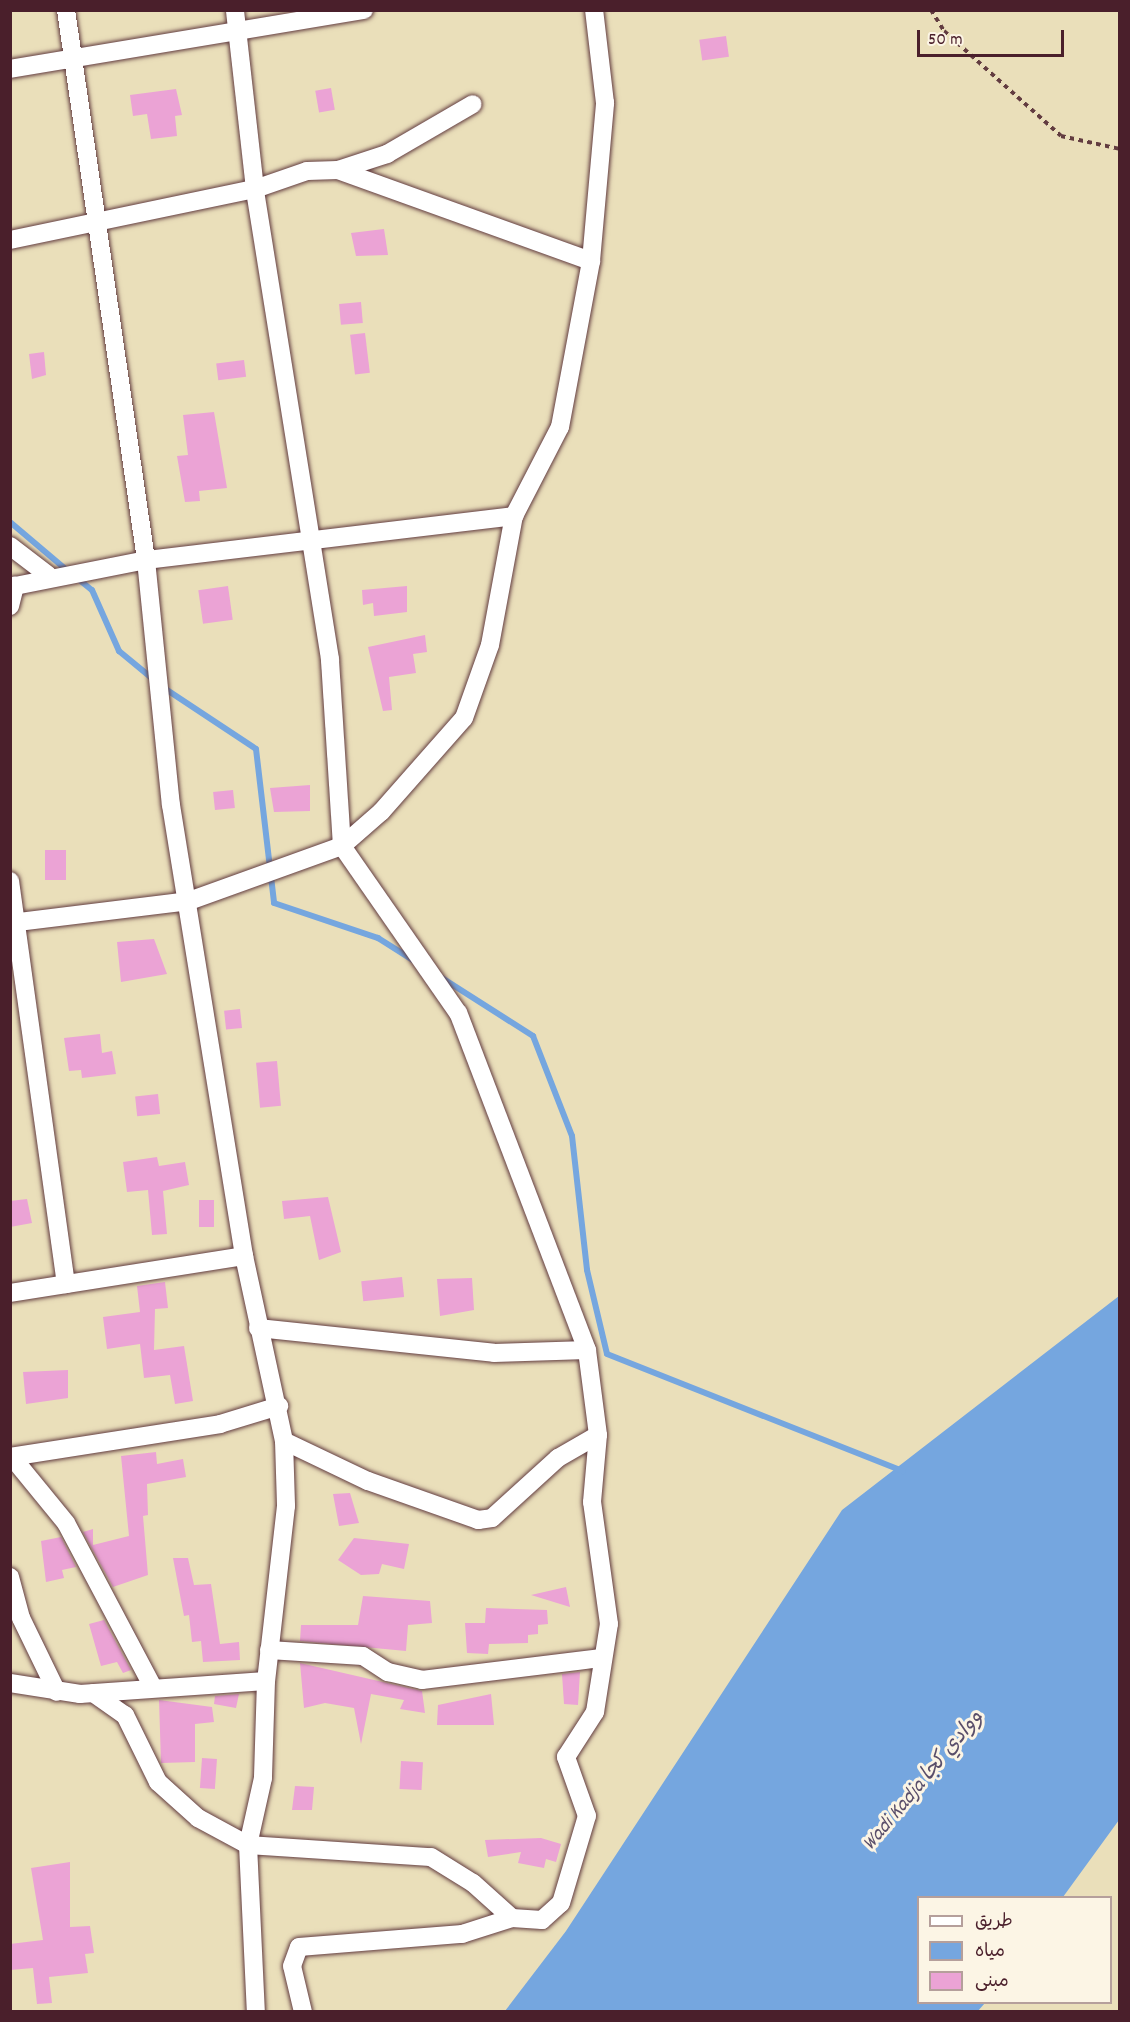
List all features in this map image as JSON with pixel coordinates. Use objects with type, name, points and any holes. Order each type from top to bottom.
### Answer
[{"type":"street","points":[[66,10],[95,226],[146,560],[171,805],[189,901],[244,1256],[258,1328],[279,1406],[284,1441],[286,1506],[266,1681],[262,1778],[248,1845],[256,2012]]},
{"type":"street","points":[[235,10],[255,189],[309,540],[330,659],[342,846],[458,1013],[587,1350],[598,1435],[592,1502],[609,1624],[600,1658],[595,1712],[566,1757],[587,1816],[567,1889],[550,1916],[512,1918],[462,1934],[298,1947],[291,1966],[303,2012]]},
{"type":"street","points":[[10,69],[364,10]]},
{"type":"street","points":[[14,923],[189,901],[342,846],[381,812],[464,718],[490,645],[514,516],[560,428],[591,261],[605,103],[594,10]]},
{"type":"street","points":[[10,240],[95,226],[255,189],[307,171],[338,170],[387,154],[474,104]]},
{"type":"street","points":[[338,170],[591,261]]},
{"type":"street","points":[[10,606],[13,586],[48,575],[146,560],[514,516]]},
{"type":"street","points":[[10,546],[48,575]]},
{"type":"street","points":[[10,881],[14,923],[66,1284]]},
{"type":"street","points":[[10,1293],[244,1256]]},
{"type":"street","points":[[258,1328],[494,1353],[587,1350]]},
{"type":"street","points":[[11,1457],[220,1424],[279,1406]]},
{"type":"street","points":[[284,1441],[368,1481],[478,1520],[492,1518],[558,1458],[598,1435]]},
{"type":"street","points":[[11,1457],[66,1523],[153,1687]]},
{"type":"street","points":[[10,1577],[21,1618],[57,1692]]},
{"type":"street","points":[[269,1650],[363,1656],[396,1676],[423,1680],[600,1658]]},
{"type":"street","points":[[10,1683],[57,1692],[93,1693],[153,1687],[266,1681]]},
{"type":"street","points":[[93,1693],[125,1715],[158,1782],[198,1818],[248,1845],[431,1857],[474,1883],[512,1918]]},
{"type":"path","points":[[931,10],[944,31],[1061,136],[1119,149]]},
{"type":"water","name":"Wadi Kadja ووادي كجا","points":[[1119,1296],[1119,1820],[1064,1896],[917,1896],[917,2004],[984,2004],[977,2012],[505,2011],[566,1931],[842,1510]]},
{"type":"building","points":[[726,36],[729,57],[702,61],[699,40]]},
{"type":"building","points":[[331,88],[335,110],[319,112],[315,91]]},
{"type":"building","points":[[176,89],[182,115],[175,116],[177,136],[151,139],[147,114],[133,116],[130,95]]},
{"type":"building","points":[[384,229],[388,255],[356,256],[351,233]]},
{"type":"building","points":[[361,302],[363,323],[341,325],[339,304]]},
{"type":"building","points":[[365,333],[370,373],[355,375],[350,335]]},
{"type":"building","points":[[44,352],[46,375],[32,379],[29,354]]},
{"type":"building","points":[[244,360],[246,377],[218,380],[216,363]]},
{"type":"building","points":[[214,412],[227,488],[199,491],[200,501],[185,502],[177,456],[188,455],[183,415]]},
{"type":"building","points":[[228,586],[233,620],[203,624],[198,590]]},
{"type":"building","points":[[407,586],[407,612],[374,616],[373,603],[363,605],[362,590]]},
{"type":"building","points":[[425,635],[427,652],[413,654],[416,673],[389,677],[392,710],[383,711],[368,647]]},
{"type":"building","points":[[310,785],[310,811],[274,812],[270,788]]},
{"type":"building","points":[[233,790],[235,808],[215,810],[213,792]]},
{"type":"building","points":[[45,850],[66,850],[66,880],[45,880]]},
{"type":"building","points":[[154,939],[167,974],[121,982],[117,942]]},
{"type":"building","points":[[240,1009],[242,1028],[226,1030],[224,1011]]},
{"type":"building","points":[[100,1034],[102,1053],[112,1051],[116,1074],[82,1078],[81,1070],[69,1071],[64,1038]]},
{"type":"building","points":[[277,1061],[281,1106],[260,1108],[256,1063]]},
{"type":"building","points":[[158,1094],[160,1114],[137,1116],[135,1096]]},
{"type":"building","points":[[157,1157],[159,1166],[185,1162],[189,1185],[163,1191],[167,1234],[152,1235],[148,1190],[127,1192],[123,1162]]},
{"type":"building","points":[[328,1197],[341,1252],[319,1260],[310,1216],[284,1219],[282,1201]]},
{"type":"building","points":[[27,1199],[32,1223],[10,1227],[10,1201]]},
{"type":"building","points":[[199,1200],[214,1200],[214,1227],[199,1227]]},
{"type":"building","points":[[402,1277],[404,1297],[363,1301],[361,1281]]},
{"type":"building","points":[[472,1278],[474,1310],[440,1316],[437,1279]]},
{"type":"building","points":[[165,1282],[168,1308],[155,1309],[154,1350],[184,1346],[193,1401],[175,1404],[170,1375],[144,1378],[140,1344],[107,1349],[103,1317],[140,1312],[137,1286]]},
{"type":"building","points":[[68,1370],[68,1398],[26,1404],[23,1372]]},
{"type":"building","points":[[156,1452],[157,1464],[183,1459],[186,1477],[147,1484],[148,1515],[143,1516],[148,1575],[113,1587],[83,1532],[93,1529],[93,1545],[129,1536],[121,1456]]},
{"type":"building","points":[[350,1493],[359,1523],[339,1526],[333,1494]]},
{"type":"building","points":[[61,1537],[76,1567],[62,1570],[64,1578],[46,1582],[41,1541]]},
{"type":"building","points":[[354,1538],[409,1544],[404,1569],[382,1564],[379,1574],[361,1575],[338,1560]]},
{"type":"building","points":[[173,1558],[188,1558],[194,1585],[211,1584],[220,1644],[239,1642],[240,1660],[203,1662],[201,1641],[192,1642],[189,1615],[184,1616]]},
{"type":"building","points":[[566,1587],[570,1607],[531,1595]]},
{"type":"building","points":[[363,1596],[430,1601],[432,1623],[408,1625],[406,1651],[300,1641],[301,1625],[358,1625]]},
{"type":"building","points":[[486,1608],[547,1610],[548,1624],[538,1625],[538,1634],[528,1635],[528,1643],[489,1644],[488,1654],[467,1653],[465,1623],[485,1623]]},
{"type":"building","points":[[104,1620],[131,1670],[123,1673],[117,1662],[101,1666],[89,1624]]},
{"type":"building","points":[[300,1663],[422,1691],[425,1713],[400,1709],[404,1700],[371,1694],[361,1744],[354,1708],[325,1703],[304,1708]]},
{"type":"building","points":[[580,1672],[578,1705],[564,1704],[562,1674]]},
{"type":"building","points":[[239,1694],[236,1708],[214,1704],[215,1696]]},
{"type":"building","points":[[491,1694],[494,1725],[437,1725],[438,1705]]},
{"type":"building","points":[[159,1700],[212,1707],[214,1722],[195,1724],[195,1762],[161,1763]]},
{"type":"building","points":[[202,1758],[217,1759],[215,1789],[200,1788]]},
{"type":"building","points":[[401,1761],[423,1762],[422,1790],[400,1789]]},
{"type":"building","points":[[295,1786],[314,1787],[312,1810],[292,1810]]},
{"type":"building","points":[[541,1838],[561,1844],[556,1862],[546,1859],[544,1868],[518,1863],[521,1852],[488,1857],[485,1840]]},
{"type":"building","points":[[70,1862],[70,1927],[90,1926],[94,1953],[85,1954],[88,1973],[49,1977],[52,2003],[37,2004],[33,1968],[10,1970],[10,1944],[43,1940],[31,1868]]},
{"type":"waterway","points":[[10,522],[69,572]]},
{"type":"waterway","points":[[77,578],[92,590],[119,651],[154,680]]},
{"type":"waterway","points":[[164,688],[256,749],[274,903],[378,938],[413,960]]},
{"type":"waterway","points":[[442,978],[533,1036],[572,1136],[587,1270],[607,1354],[903,1471]]}]
